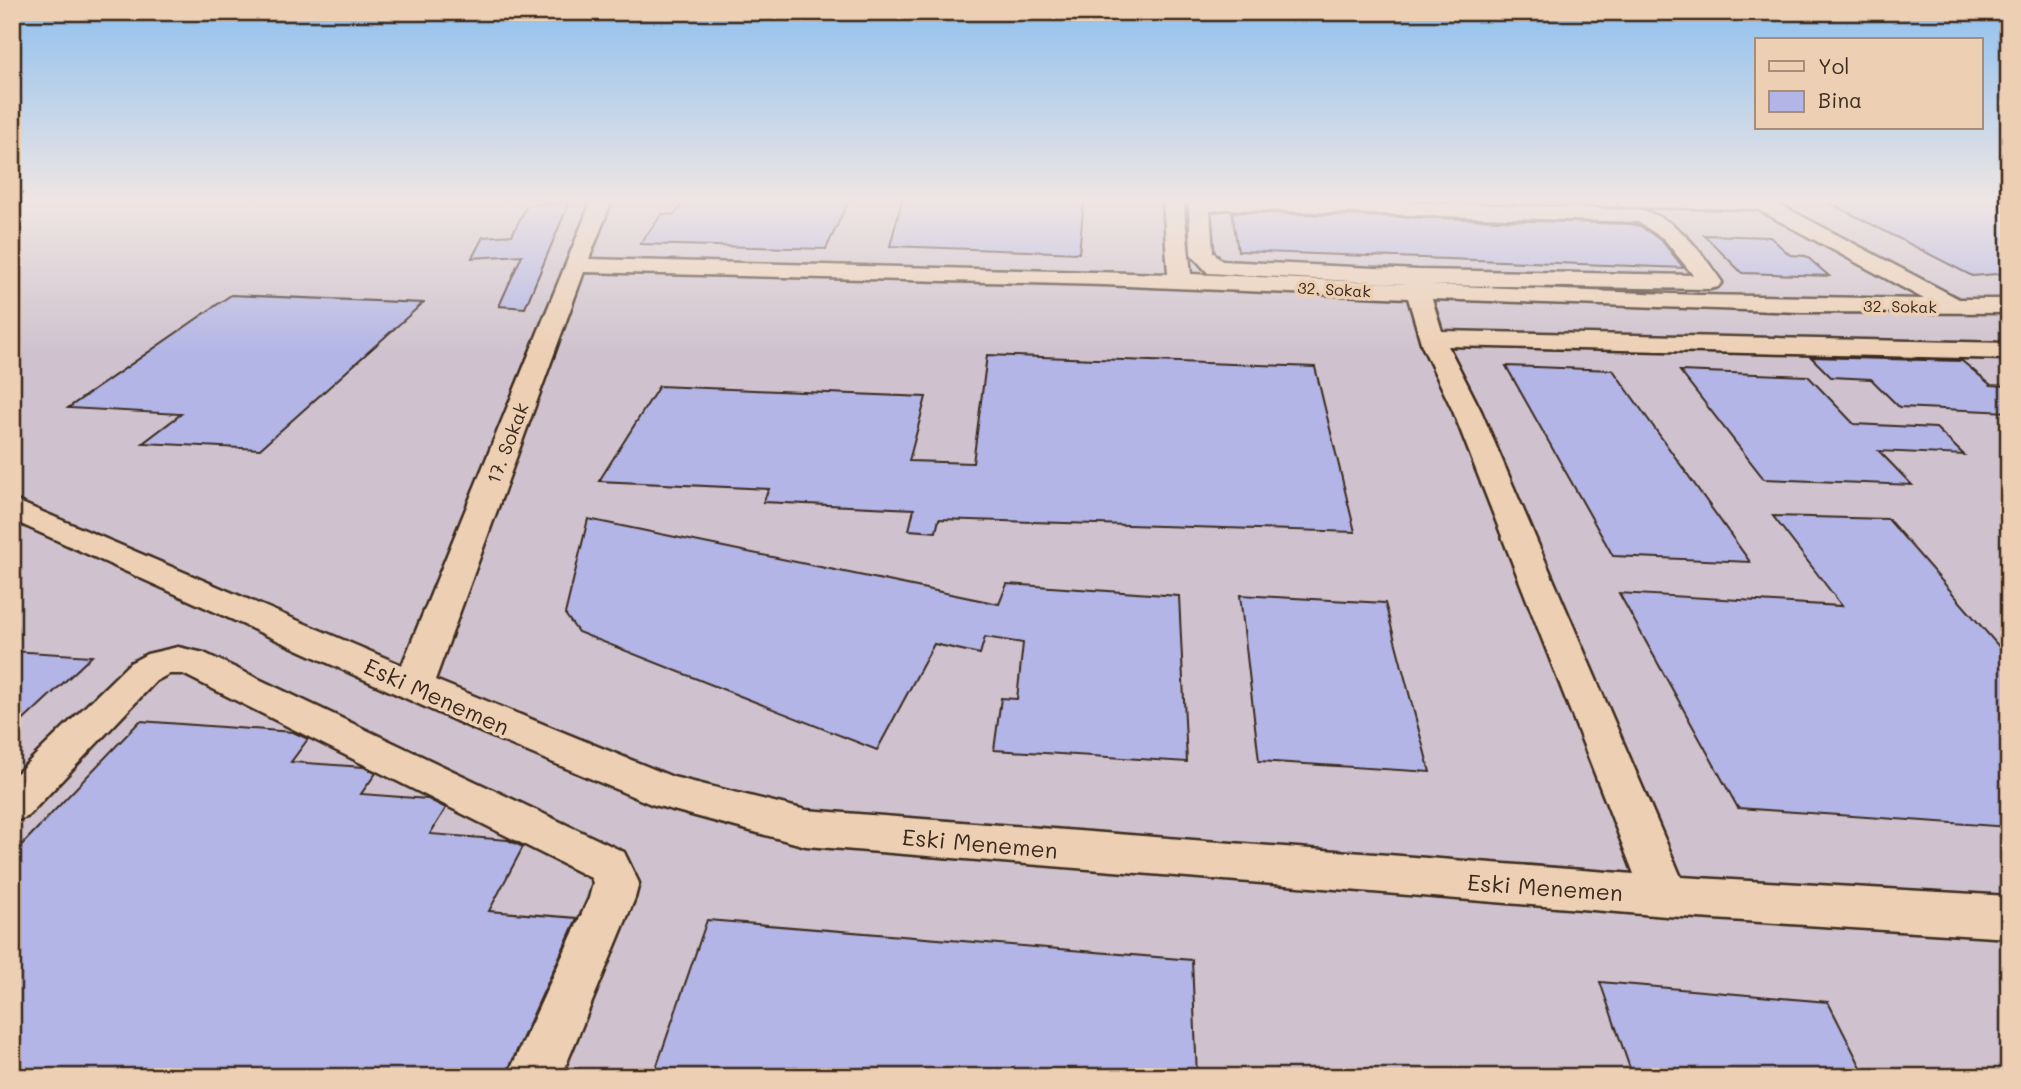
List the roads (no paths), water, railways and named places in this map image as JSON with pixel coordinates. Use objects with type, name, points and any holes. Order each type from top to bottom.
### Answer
[{"type":"street","name":"17. Sokak","points":[[413,686],[581,251]]},
{"type":"street","points":[[1177,251],[1180,281]]},
{"type":"street","points":[[1202,251],[1216,268],[1418,285],[1710,282],[1686,251]]},
{"type":"street","points":[[1850,251],[1956,307],[2009,340]]},
{"type":"street","name":"32. Sokak","points":[[575,265],[1418,285],[1741,303],[2009,306]]},
{"type":"street","points":[[1418,285],[1433,338],[1467,411],[1666,896]]},
{"type":"street","points":[[1741,303],[1780,345]]},
{"type":"street","points":[[1433,338],[2009,351]]},
{"type":"street","name":"Eski Menemen","points":[[12,508],[413,686],[666,792],[806,828],[1666,896],[2009,917]]},
{"type":"street","points":[[12,805],[143,672],[163,661],[180,660],[191,662],[608,865],[615,883],[612,898],[534,1077]]}]
